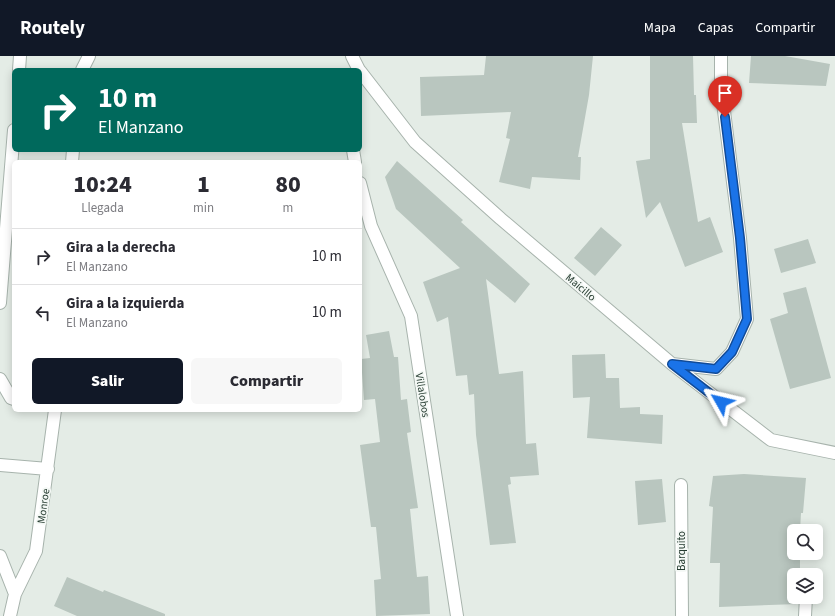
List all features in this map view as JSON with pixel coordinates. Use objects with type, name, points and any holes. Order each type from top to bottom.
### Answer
[{"type":"street","points":[[19,68],[20,56]]},
{"type":"street","points":[[83,68],[89,56]]},
{"type":"street","name":"Maicillo","points":[[352,56],[357,68]]},
{"type":"street","points":[[672,364],[716,369],[732,352],[747,319],[740,238],[721,87],[721,56]]},
{"type":"street","name":"Maicillo","points":[[362,75],[416,142],[501,219],[672,364],[771,440],[835,453]]},
{"type":"street","points":[[0,304],[12,152]]},
{"type":"street","name":"Villalobos","points":[[362,190],[371,226],[411,316],[457,616]]},
{"type":"street","points":[[0,379],[12,398]]},
{"type":"street","name":"Monroe","points":[[10,616],[15,594],[36,551],[48,469],[51,412]]},
{"type":"street","points":[[0,465],[48,469]]},
{"type":"street","name":"Barquito","points":[[681,485],[682,616]]},
{"type":"street","points":[[0,556],[15,594]]},
{"type":"street","points":[[805,616],[806,604]]},
{"type":"building","points":[[486,56],[593,56],[589,95],[578,157],[581,157],[580,180],[532,177],[530,189],[499,182],[510,139],[506,138],[511,112],[421,116],[420,77],[484,75]]},
{"type":"building","points":[[650,56],[693,56],[694,95],[696,95],[697,123],[682,123],[698,222],[710,217],[723,252],[685,267],[660,202],[646,218],[636,161],[650,159]]},
{"type":"building","points":[[751,56],[785,56],[830,64],[826,86],[749,83]]},
{"type":"building","points":[[397,161],[463,220],[461,222],[530,284],[515,303],[486,279],[499,374],[523,371],[526,444],[536,443],[539,475],[510,477],[511,484],[508,485],[516,543],[490,545],[476,435],[474,394],[469,395],[467,375],[456,376],[448,317],[437,322],[423,282],[460,268],[396,209],[385,177]]},
{"type":"building","points":[[601,227],[622,245],[595,276],[574,258]]},
{"type":"building","points":[[808,239],[816,263],[781,273],[774,249]]},
{"type":"building","points":[[806,287],[831,378],[790,389],[770,319],[788,313],[783,293]]},
{"type":"building","points":[[389,331],[394,357],[398,357],[401,400],[407,399],[411,432],[407,433],[418,508],[410,509],[417,577],[428,576],[430,614],[376,616],[374,580],[381,579],[376,527],[371,527],[360,445],[380,442],[375,399],[364,400],[362,359],[370,358],[366,335]]},
{"type":"building","points":[[605,354],[606,378],[619,378],[620,408],[640,407],[640,414],[663,415],[662,444],[587,438],[590,397],[573,398],[572,355]]},
{"type":"building","points":[[744,474],[806,478],[803,513],[801,513],[800,524],[787,524],[787,560],[800,560],[800,568],[787,568],[787,604],[798,604],[719,607],[720,563],[710,563],[713,507],[709,506],[713,476]]},
{"type":"building","points":[[662,479],[666,522],[638,525],[635,481]]},
{"type":"building","points":[[67,577],[103,592],[104,590],[165,614],[165,616],[77,616],[54,606]]},
{"type":"route","points":[[721,402],[672,364],[716,369],[732,352],[747,319],[740,238],[725,117]]}]
